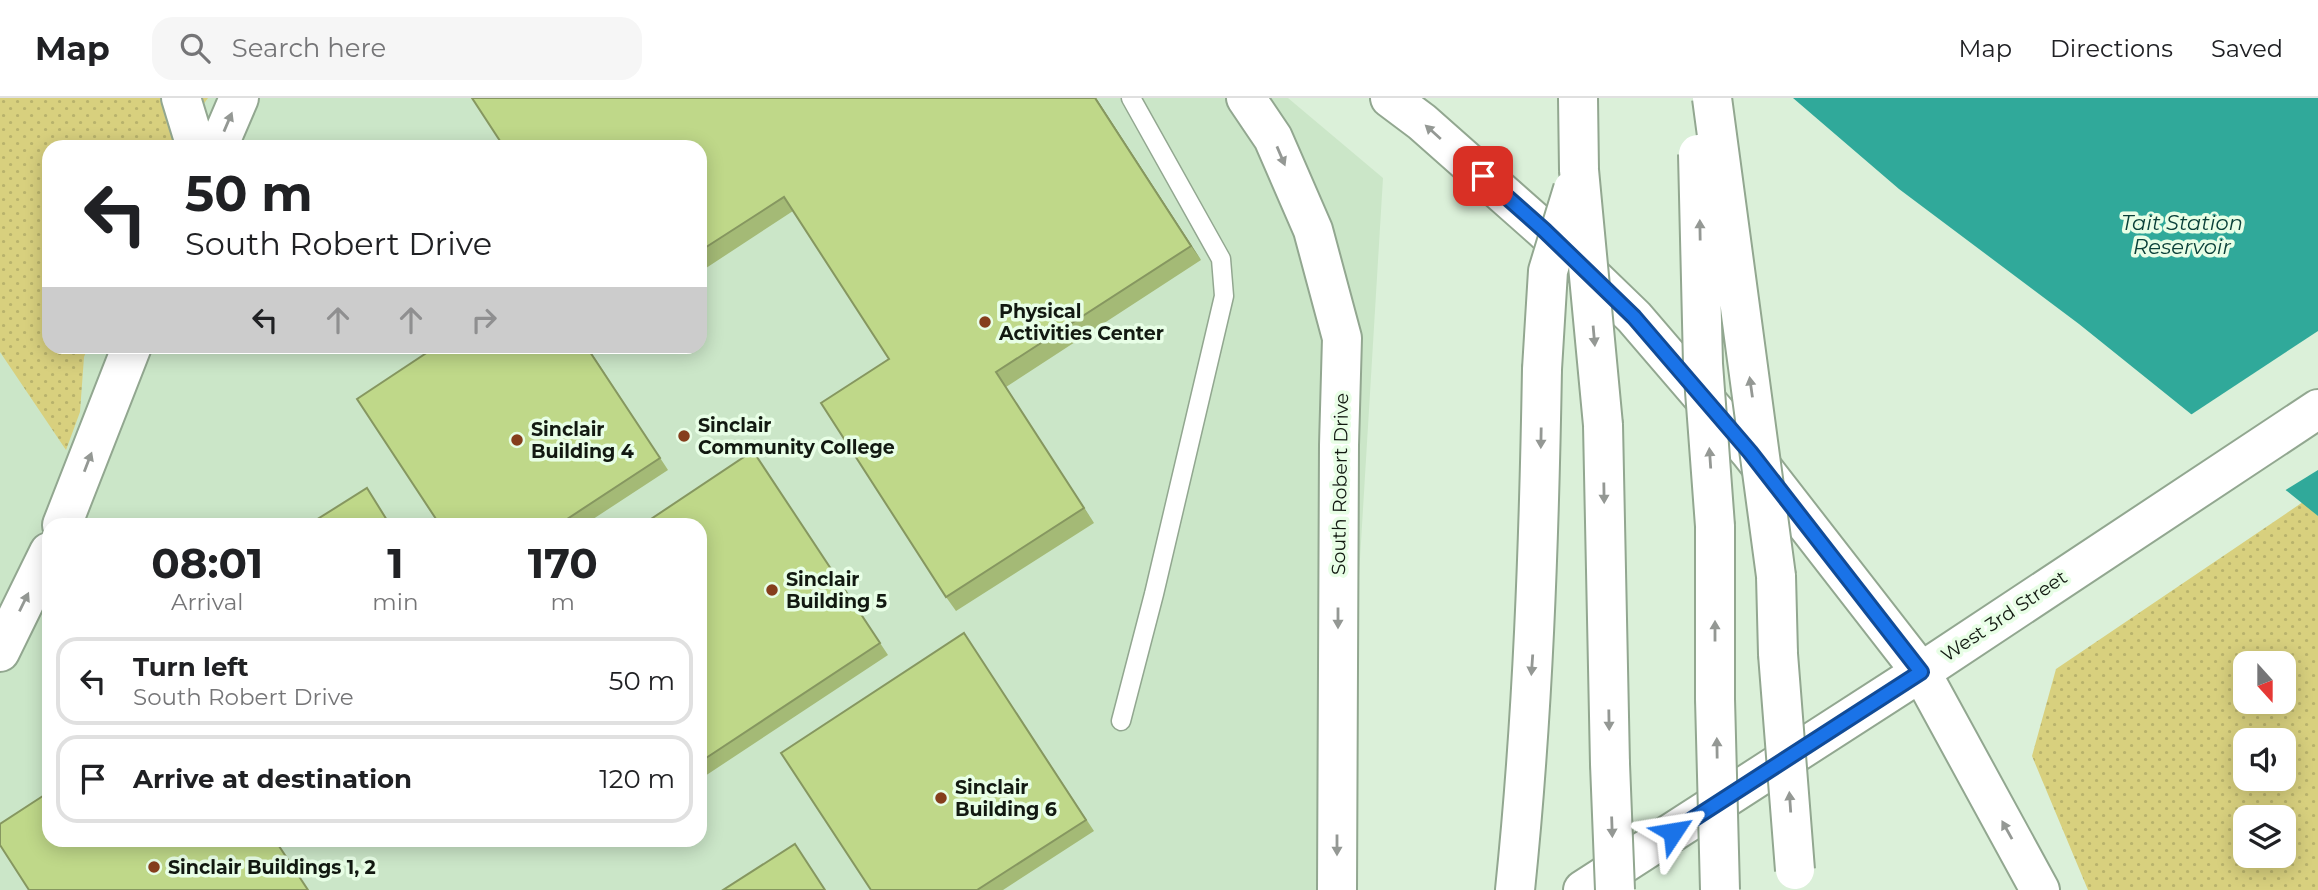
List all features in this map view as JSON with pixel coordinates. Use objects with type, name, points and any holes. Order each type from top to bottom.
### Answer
[{"type":"main road","points":[[181,98],[194,140]]},
{"type":"main road","points":[[221,140],[239,98]]},
{"type":"main road","name":"South Robert Drive","points":[[1246,98],[1273,138],[1313,230],[1342,338],[1337,890]]},
{"type":"main road","points":[[1390,98],[1422,122],[1544,230],[1634,317],[1750,452],[1921,672],[2040,890]]},
{"type":"main road","points":[[1578,98],[1579,170],[1603,425],[1615,890]]},
{"type":"main road","points":[[1696,98],[1703,364],[1715,526],[1715,699],[1720,890]]},
{"type":"main road","points":[[1712,98],[1776,576],[1778,654],[1796,880]]},
{"type":"main road","points":[[1515,890],[1522,823],[1537,581],[1542,369],[1548,271],[1579,170]]},
{"type":"main road","points":[[65,518],[129,354]]},
{"type":"main road","name":"West 3rd Street","points":[[1583,890],[1921,672],[2318,409]]},
{"type":"main road","points":[[0,652],[42,566]]},
{"type":"lane","points":[[1121,721],[1154,594],[1224,296],[1221,259],[1131,98]]},
{"type":"shaded area","name":"Sinclair Community College","points":[[0,98],[1288,98],[1383,178],[1340,890],[0,890]]},
{"type":"shaded area","points":[[0,98],[208,98],[177,140],[42,140],[42,354],[85,354],[80,412],[66,450],[0,352]]},
{"type":"shaded area","points":[[2303,502],[2318,516],[2318,890],[2088,890],[2032,756],[2056,669]]},
{"type":"water","name":"Tait Station Reservoir","points":[[1793,98],[2318,98],[2318,516],[2079,324],[1899,189]]},
{"type":"pier","points":[[2318,331],[2318,470],[2284,491],[2189,416]]},
{"type":"building","name":"Physical Activities Center","points":[[472,98],[1095,98],[1191,246],[996,372],[1084,508],[946,597],[821,403],[889,359],[784,197],[707,246],[707,140],[499,140]]},
{"type":"building","name":"Sinclair Building 4","points":[[425,354],[591,354],[660,458],[569,518],[435,518],[357,399]]},
{"type":"building","name":"Sinclair Building 5","points":[[753,451],[880,643],[707,757],[707,518],[652,518]]},
{"type":"building","points":[[367,488],[386,518],[319,518]]},
{"type":"building","name":"Sinclair Building 6","points":[[964,633],[1086,820],[977,890],[871,890],[781,753]]},
{"type":"building","name":"Sinclair Buildings 1, 2","points":[[42,797],[42,847],[280,847],[308,890],[29,890],[0,845],[0,824]]},
{"type":"building","points":[[795,844],[825,890],[723,890]]},
{"type":"place","name":"Physical Activities Center","points":[[985,322]]},
{"type":"place","name":"Sinclair Community College","points":[[684,436]]},
{"type":"place","name":"Sinclair Building 4","points":[[517,440]]},
{"type":"place","name":"Sinclair Building 5","points":[[772,590]]},
{"type":"place","name":"Sinclair Building 6","points":[[941,798]]},
{"type":"place","name":"Sinclair Buildings 1, 2","points":[[154,867]]},
{"type":"route","points":[[1483,176],[1544,230],[1634,317],[1750,452],[1921,672],[1673,832]]}]
